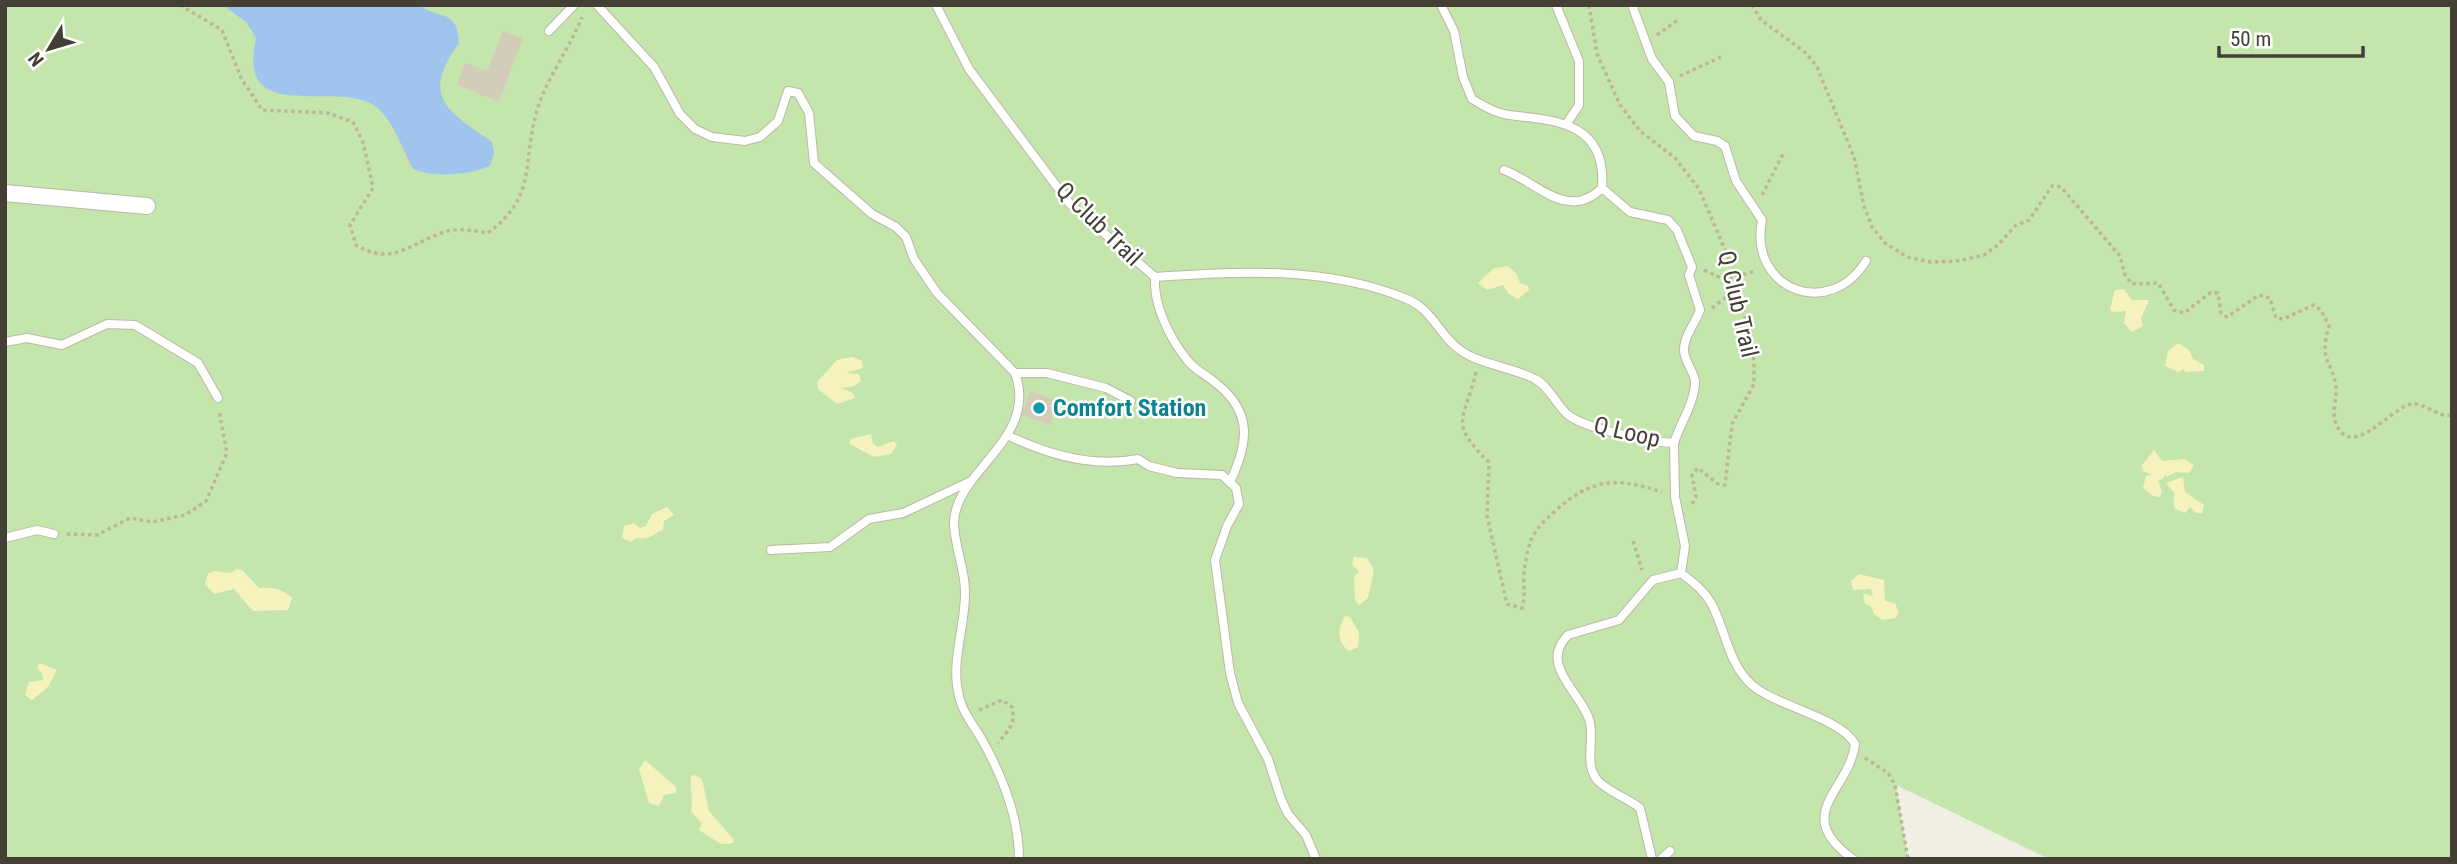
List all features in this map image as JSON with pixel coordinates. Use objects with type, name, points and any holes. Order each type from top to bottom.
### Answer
[{"type":"street","points":[[5,193],[147,206]]},
{"type":"lane","points":[[549,31],[574,5]]},
{"type":"lane","points":[[597,5],[654,66],[681,114],[695,129],[712,137],[745,141],[760,137],[778,121],[784,95],[788,91],[798,93],[809,113],[814,163],[872,214],[896,227],[906,237],[914,258],[937,293],[1016,373],[1019,382],[1017,413],[1007,435],[960,498],[954,520],[965,586],[957,682],[959,698],[995,767],[1012,811],[1019,859]]},
{"type":"lane","name":"Q Club Trail","points":[[936,5],[969,69],[1070,204],[1155,277],[1227,272],[1307,274],[1383,291],[1410,300],[1429,313]]},
{"type":"lane","points":[[1441,5],[1454,31],[1463,77],[1472,99],[1507,115],[1544,117],[1567,123],[1595,150],[1601,165],[1602,188],[1588,199],[1556,200],[1522,177],[1504,170]]},
{"type":"lane","points":[[1556,5],[1579,61],[1579,105],[1567,123]]},
{"type":"lane","points":[[1632,5],[1655,66],[1669,82],[1675,117],[1694,136],[1726,146],[1735,181],[1762,220],[1759,233],[1766,267],[1780,281],[1797,290],[1811,293],[1849,282],[1866,261]]},
{"type":"lane","name":"Q Loop","points":[[1429,313],[1448,341],[1464,353],[1538,380],[1569,416],[1592,425],[1674,443],[1682,419],[1688,412],[1695,381],[1684,352],[1686,340],[1700,310],[1689,275],[1692,267],[1677,230],[1668,220],[1630,212],[1602,188]]},
{"type":"lane","points":[[1155,277],[1154,295],[1188,362],[1220,386],[1240,410],[1244,428],[1243,452],[1231,480]]},
{"type":"lane","points":[[5,342],[27,338],[62,345],[107,324],[135,325],[198,363],[218,398]]},
{"type":"lane","points":[[1016,373],[1047,373],[1106,388],[1131,401]]},
{"type":"lane","points":[[1007,435],[1086,462],[1112,463],[1138,459],[1149,466],[1177,473],[1214,473],[1231,480],[1239,495],[1239,504],[1214,560],[1230,673],[1238,703],[1268,759],[1284,807],[1306,835],[1316,859]]},
{"type":"lane","points":[[1674,443],[1675,497],[1685,546],[1681,573]]},
{"type":"lane","points":[[771,550],[830,547],[869,519],[903,513],[974,480]]},
{"type":"lane","points":[[5,538],[37,530],[54,534]]},
{"type":"lane","points":[[1652,859],[1640,807],[1606,786],[1593,773],[1590,723],[1586,711],[1564,681],[1559,663],[1560,646],[1568,635],[1619,620],[1653,580],[1681,573]]},
{"type":"lane","points":[[1681,573],[1699,587],[1712,604],[1731,654],[1745,679],[1767,695],[1820,718],[1852,738],[1854,751],[1828,799],[1826,817],[1829,836],[1853,859]]},
{"type":"lane","points":[[1661,859],[1670,851]]},
{"type":"path","points":[[180,5],[222,30],[241,78],[262,110],[328,113],[353,122],[363,142],[373,188],[350,225],[356,246],[373,255],[403,251],[446,231],[488,233],[505,220],[522,196],[536,112],[583,16]]},
{"type":"path","name":"Q Club Trail","points":[[1589,5],[1597,54],[1620,105],[1640,131],[1675,158],[1699,189],[1737,278],[1754,360],[1754,384],[1732,424],[1725,485],[1718,484],[1698,468],[1692,475],[1696,497],[1692,504],[1675,497]]},
{"type":"path","points":[[1752,5],[1761,20],[1806,52],[1817,67],[1854,157],[1864,206],[1872,227],[1885,243],[1907,257],[1930,262],[1958,261],[1983,255],[1998,245],[2015,226],[2029,220],[2052,186],[2061,187],[2120,256],[2125,275],[2132,285],[2158,283],[2174,310],[2184,313],[2210,293],[2218,293],[2221,313],[2227,317],[2259,295],[2270,298],[2276,318],[2290,317],[2314,305],[2321,310],[2329,326],[2325,341],[2325,360],[2336,387],[2335,421],[2343,432],[2354,437],[2368,435],[2390,414],[2408,404],[2417,404],[2445,416],[2452,415]]},
{"type":"path","points":[[1647,42],[1679,19]]},
{"type":"path","points":[[1669,82],[1721,57]]},
{"type":"path","points":[[1755,209],[1784,152]]},
{"type":"path","points":[[1692,267],[1725,280],[1766,267]]},
{"type":"path","points":[[1697,319],[1738,288]]},
{"type":"path","points":[[1464,353],[1476,372],[1462,410],[1466,441],[1489,462],[1487,516],[1507,604],[1522,608],[1527,595],[1524,576],[1531,540],[1544,521],[1573,494],[1594,484],[1615,481],[1637,484],[1675,497]]},
{"type":"path","points":[[54,534],[97,535],[130,518],[152,522],[185,515],[206,500],[227,453],[218,398]]},
{"type":"path","points":[[1633,541],[1643,569],[1640,593]]},
{"type":"path","points":[[967,714],[1002,701],[1012,707],[1015,718],[1011,728],[996,746],[995,767]]},
{"type":"path","points":[[1854,751],[1888,773],[1895,785],[1908,859]]},
{"type":"green space","points":[[5,5],[2452,5],[2452,859],[2049,859],[1896,785],[1908,859],[5,859]]},
{"type":"sand","points":[[1507,266],[1516,273],[1520,283],[1528,286],[1529,290],[1518,299],[1509,294],[1503,285],[1487,290],[1478,283],[1493,269]]},
{"type":"sand","points":[[2124,289],[2132,300],[2149,300],[2141,318],[2143,326],[2132,332],[2124,323],[2126,311],[2112,312],[2110,309],[2115,290]]},
{"type":"sand","points":[[2178,343],[2189,350],[2193,359],[2204,365],[2204,371],[2186,372],[2183,369],[2179,372],[2165,366],[2168,351]]},
{"type":"sand","points":[[852,357],[862,361],[863,368],[846,373],[859,374],[861,381],[852,387],[841,388],[853,393],[855,398],[837,404],[818,389],[817,382],[837,360]]},
{"type":"sand","points":[[871,434],[873,444],[878,447],[894,441],[897,445],[891,454],[874,457],[850,444],[850,439]]},
{"type":"sand","points":[[2154,450],[2162,461],[2184,459],[2194,465],[2189,473],[2176,472],[2166,477],[2164,474],[2164,478],[2158,481],[2162,491],[2160,497],[2153,496],[2143,488],[2146,476],[2152,475],[2143,471],[2142,465]]},
{"type":"sand","points":[[2183,477],[2185,492],[2204,505],[2202,513],[2196,513],[2190,507],[2185,513],[2174,508],[2174,493],[2166,483]]},
{"type":"sand","points":[[667,507],[674,515],[664,521],[663,530],[648,538],[636,538],[631,542],[622,538],[624,526],[634,523],[640,528],[646,526],[652,514]]},
{"type":"sand","points":[[1354,557],[1367,558],[1374,570],[1368,598],[1359,605],[1355,600],[1354,576],[1359,572],[1352,564]]},
{"type":"sand","points":[[236,569],[242,570],[259,588],[277,589],[292,598],[288,610],[253,611],[234,589],[214,594],[205,584],[208,574],[214,571],[231,573]]},
{"type":"sand","points":[[1859,574],[1884,580],[1885,601],[1895,603],[1899,613],[1895,618],[1882,620],[1874,614],[1871,606],[1865,604],[1863,593],[1873,596],[1871,589],[1853,590],[1851,581]]},
{"type":"sand","points":[[1345,616],[1350,617],[1359,632],[1358,647],[1349,651],[1340,639]]},
{"type":"sand","points":[[39,663],[57,670],[48,687],[32,700],[25,695],[29,682],[43,680],[42,673],[37,668]]},
{"type":"sand","points":[[645,760],[676,787],[676,793],[664,795],[659,806],[649,803],[639,769]]},
{"type":"sand","points":[[691,776],[702,779],[709,811],[734,840],[733,843],[721,844],[699,830],[702,824],[691,811]]},
{"type":"water","points":[[223,5],[419,5],[446,16],[455,24],[459,43],[447,61],[440,90],[444,101],[462,121],[492,142],[494,153],[490,166],[472,172],[452,174],[431,174],[413,169],[390,123],[378,108],[370,103],[352,98],[290,95],[272,91],[259,82],[253,65],[256,38],[246,22]]},
{"type":"building","points":[[503,31],[523,38],[499,102],[457,85],[465,63],[487,71]]},
{"type":"building","name":"Comfort Station","points":[[1030,391],[1057,401],[1050,425],[1021,415]]},
{"type":"place","name":"Comfort Station","points":[[1039,408]]}]
